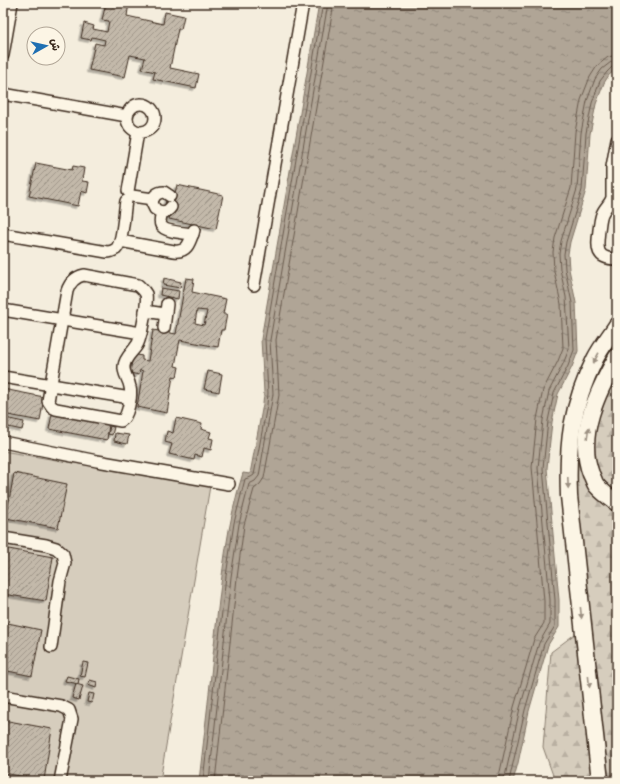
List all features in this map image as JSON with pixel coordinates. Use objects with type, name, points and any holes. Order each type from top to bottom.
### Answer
[{"type":"highway","points":[[600,781],[569,496],[568,463],[571,429],[580,393],[596,358],[617,325]]},
{"type":"highway","points":[[617,357],[600,389],[592,409],[586,447],[588,466],[595,484],[607,496],[617,503]]},
{"type":"lane","points":[[3,55],[12,3]]},
{"type":"lane","points":[[254,285],[303,3]]},
{"type":"lane","points":[[3,94],[127,116]]},
{"type":"lane","points":[[140,103],[146,104],[155,112],[156,118],[150,129],[144,132],[138,132],[128,123],[127,116],[129,110],[134,105],[140,103]]},
{"type":"lane","points":[[3,234],[106,252],[116,249],[120,241],[138,132]]},
{"type":"lane","points":[[617,139],[612,167],[612,198],[602,214],[598,244],[599,252],[604,256],[609,259],[617,258]]},
{"type":"lane","points":[[120,241],[178,252],[187,248],[193,232],[164,229],[160,223],[168,205],[164,192],[160,192],[153,199],[153,206],[155,209],[168,205]]},
{"type":"lane","points":[[128,196],[153,199]]},
{"type":"lane","points":[[84,275],[138,285],[146,295],[145,311],[137,345],[128,356],[124,365],[125,374],[130,387],[130,398],[126,416],[123,420],[117,421],[54,409],[49,403],[51,385],[69,286],[76,278],[84,275]]},
{"type":"lane","points":[[145,311],[166,309],[164,328]]},
{"type":"lane","points":[[3,310],[140,333]]},
{"type":"lane","points":[[3,376],[130,398]]},
{"type":"lane","points":[[3,442],[97,461],[229,484]]},
{"type":"lane","points":[[3,538],[46,545],[56,548],[63,554],[65,563],[59,586],[51,647]]},
{"type":"lane","points":[[3,696],[61,706],[69,710],[72,719],[60,781]]},
{"type":"green space","points":[[617,363],[617,494],[601,478],[595,464],[593,438],[594,420]]},
{"type":"green space","points":[[575,440],[580,467],[586,480],[617,510],[617,781],[609,781],[574,480]]},
{"type":"green space","points":[[3,451],[210,486],[160,781],[3,781]]},
{"type":"green space","points":[[575,634],[592,781],[555,781],[543,747],[551,652]]},
{"type":"water","points":[[319,3],[617,3],[617,69],[609,75],[604,83],[596,104],[590,134],[586,190],[570,242],[568,254],[569,269],[576,303],[578,351],[572,367],[558,394],[552,422],[547,468],[559,600],[559,627],[548,645],[529,711],[513,781],[199,781],[220,588],[226,549],[237,492],[243,473],[250,474],[263,404],[264,393],[261,339]]},
{"type":"building","points":[[106,3],[129,3],[127,16],[163,24],[165,12],[184,16],[181,29],[178,29],[170,68],[199,74],[196,88],[153,79],[155,72],[142,69],[145,58],[130,55],[125,77],[89,70],[95,43],[104,45],[105,40],[92,37],[91,40],[81,38],[84,23],[94,26],[93,29],[107,32],[109,21],[102,20]]},
{"type":"building","points":[[36,163],[72,170],[73,166],[84,168],[82,181],[89,182],[87,193],[81,191],[78,206],[29,196]]},
{"type":"building","points":[[177,185],[223,195],[216,229],[169,219],[172,207],[165,206],[167,195],[174,197]]},
{"type":"building","points":[[164,278],[181,282],[180,288],[163,285]]},
{"type":"building","points":[[186,278],[194,279],[192,292],[226,299],[223,314],[227,314],[224,330],[221,330],[218,347],[180,340],[175,366],[179,367],[177,377],[173,376],[167,413],[137,407],[143,371],[140,370],[139,375],[130,373],[133,354],[142,356],[142,360],[148,361],[153,330],[176,334]],"holes":[[[197,310],[207,311],[204,325],[195,323]]]},
{"type":"building","points":[[161,288],[179,291],[178,299],[160,295]]},
{"type":"building","points":[[208,371],[222,374],[219,392],[204,389]]},
{"type":"building","points":[[3,389],[44,397],[40,421],[3,414]]},
{"type":"building","points":[[52,414],[109,424],[107,440],[49,429]]},
{"type":"building","points":[[5,418],[24,422],[22,430],[4,426]]},
{"type":"building","points":[[176,418],[202,424],[201,429],[211,432],[209,438],[213,439],[211,450],[204,448],[202,457],[195,455],[194,460],[169,454],[172,444],[165,442],[167,431],[173,433]]},
{"type":"building","points":[[110,426],[114,427],[112,435],[108,434]]},
{"type":"building","points":[[115,433],[129,435],[127,444],[114,441]]},
{"type":"building","points":[[14,473],[67,484],[58,528],[6,518]]},
{"type":"building","points":[[3,548],[53,557],[46,601],[3,594]]},
{"type":"building","points":[[3,622],[41,630],[32,676],[3,670]]},
{"type":"building","points":[[83,662],[88,663],[85,677],[80,676]]},
{"type":"building","points":[[67,676],[79,679],[78,684],[65,681]]},
{"type":"building","points":[[90,680],[97,682],[96,688],[88,685]]},
{"type":"building","points":[[76,684],[83,686],[79,700],[72,698]]},
{"type":"building","points":[[89,693],[94,694],[92,703],[87,702]]},
{"type":"building","points":[[3,720],[52,729],[44,780],[3,773]]}]
